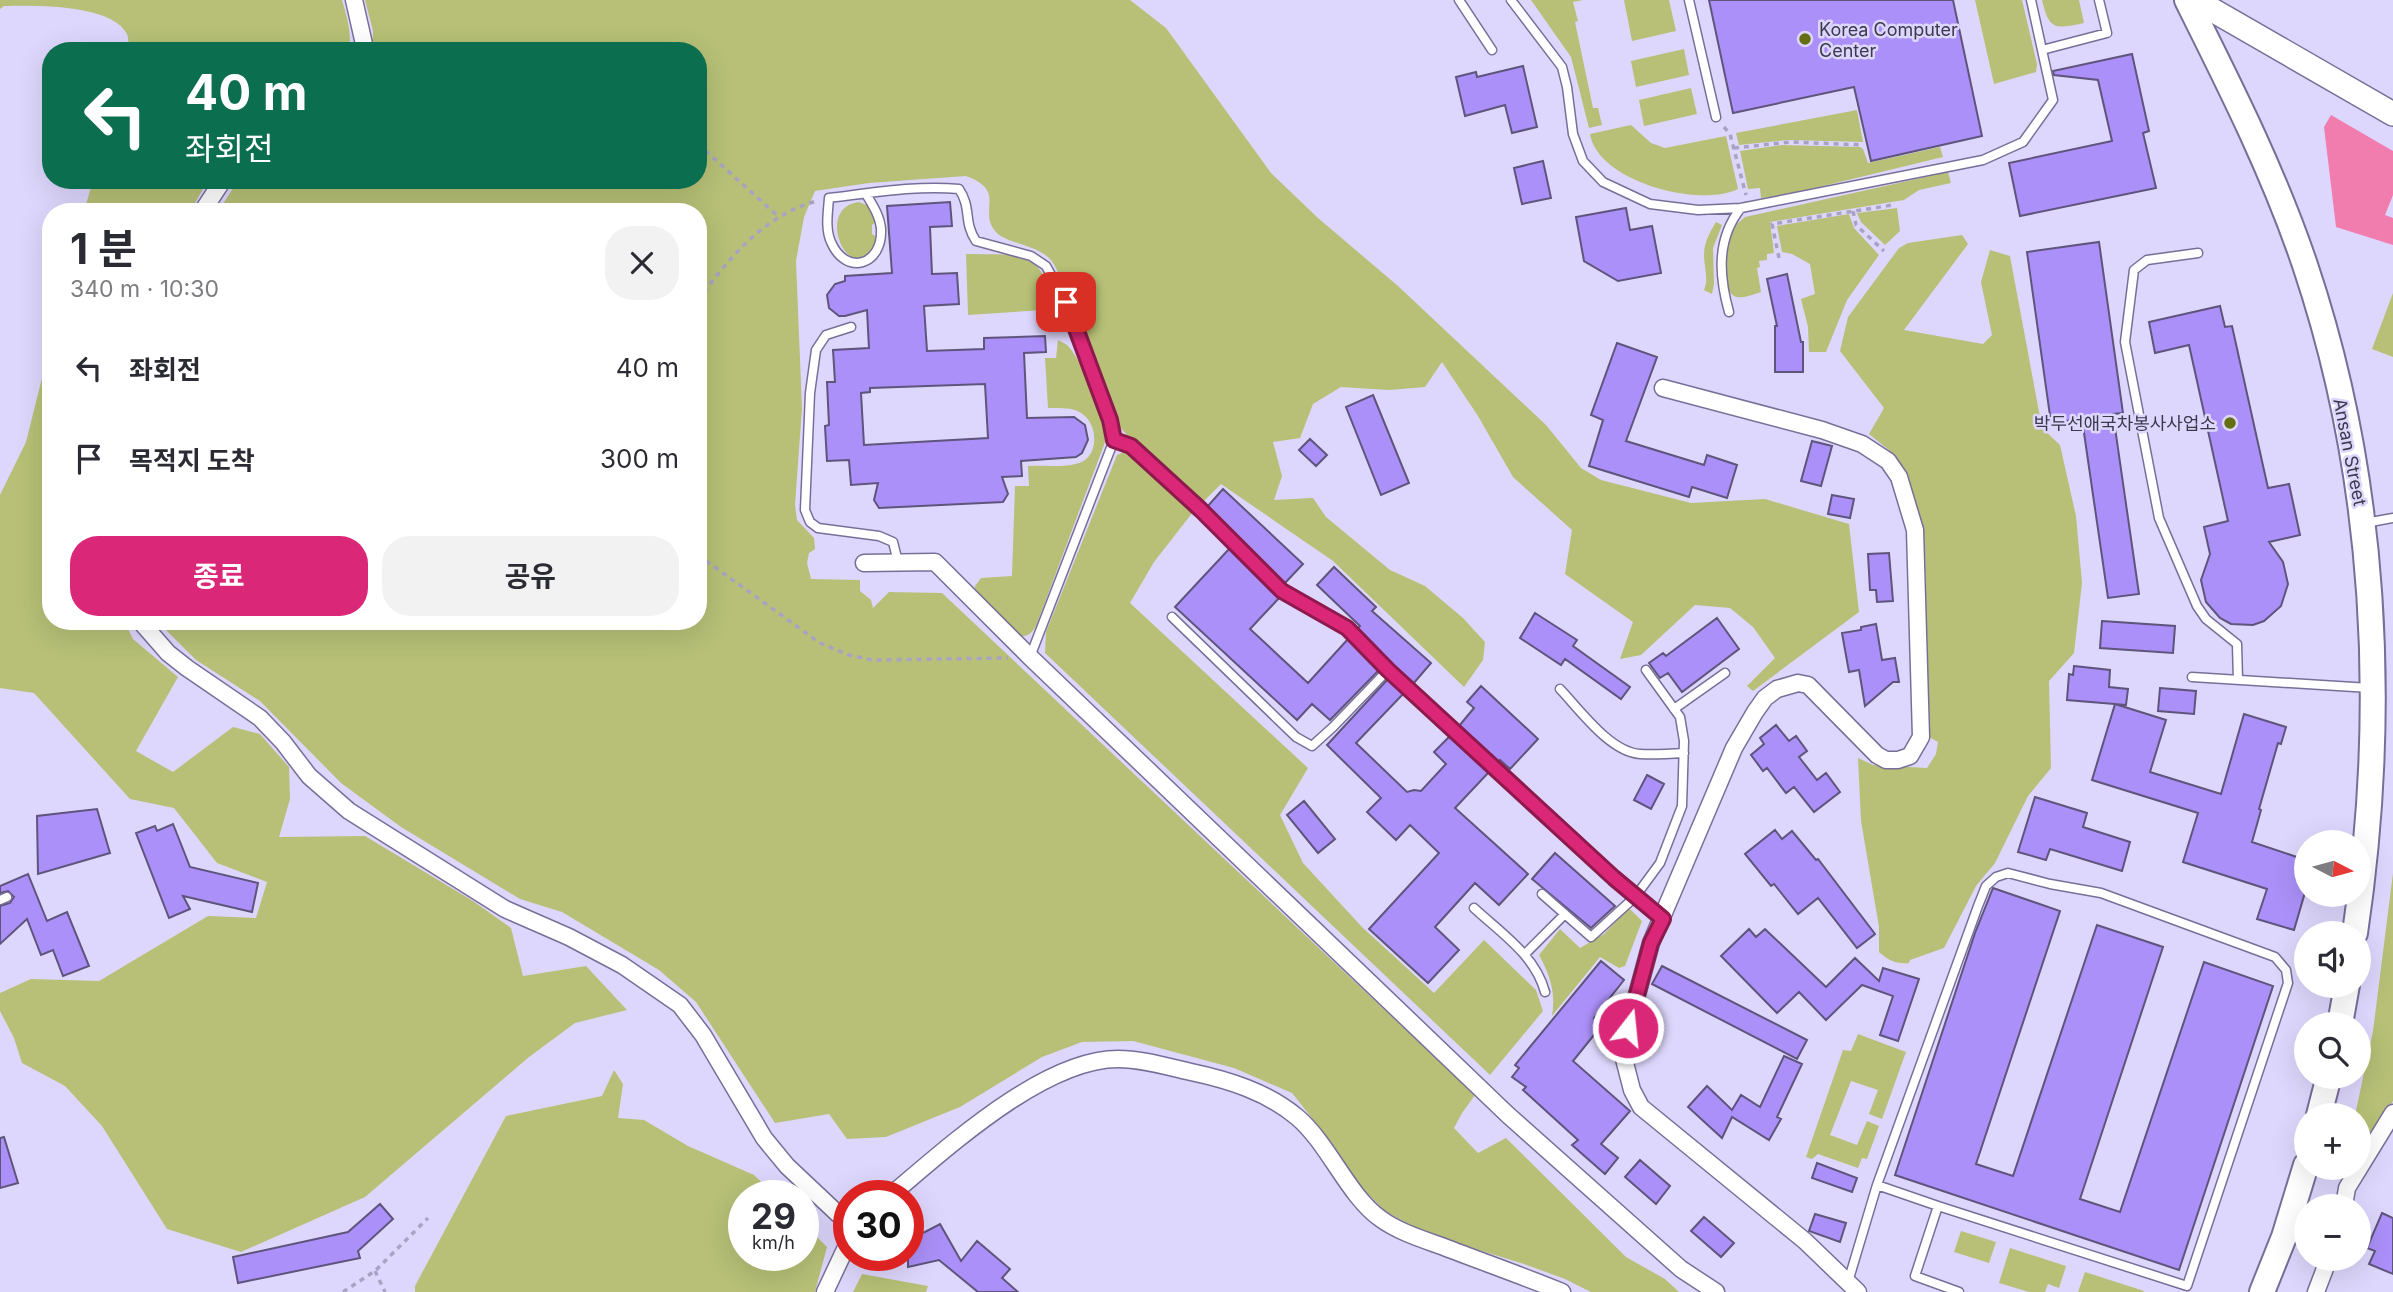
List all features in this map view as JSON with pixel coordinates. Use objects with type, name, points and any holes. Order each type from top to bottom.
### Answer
[{"type":"main road","name":"Ansan Street","points":[[2186,0],[2227,79],[2264,160],[2305,266],[2341,397],[2363,523],[2374,688],[2366,856],[2357,921]]},
{"type":"main road","points":[[2195,0],[2393,114]]},
{"type":"main road","points":[[2262,1292],[2284,1237],[2301,1180]]},
{"type":"street","points":[[354,0],[364,42]]},
{"type":"street","points":[[1663,388],[1822,430],[1862,444],[1888,461],[1899,477],[1915,530],[1922,706],[1922,737],[1916,748],[1910,756],[1886,760],[1866,744],[1808,685],[1798,683],[1784,686],[1765,698],[1734,748],[1651,943],[1628,1028],[1624,1059],[1632,1090],[1641,1107],[1805,1241],[1853,1287]]},
{"type":"street","points":[[864,562],[935,562],[1030,657],[1508,1115],[1681,1269],[1716,1292]]},
{"type":"street","points":[[148,630],[168,653],[187,668],[260,718],[309,776],[349,811],[505,909],[569,937],[622,965],[680,1005],[703,1035],[764,1138],[787,1166],[833,1209]]},
{"type":"street","points":[[909,1180],[997,1110],[1055,1076],[1082,1064],[1101,1060],[1119,1059],[1153,1064],[1205,1075],[1256,1091],[1283,1105],[1321,1142],[1337,1168],[1380,1218],[1405,1233],[1562,1292]]},
{"type":"street","points":[[2346,1194],[2347,1188],[2393,1113]]},
{"type":"street","points":[[825,1292],[835,1271]]},
{"type":"street","points":[[2316,1292],[2324,1271]]},
{"type":"lane","points":[[1460,0],[1492,50]]},
{"type":"lane","points":[[1511,0],[1562,67],[1573,134],[1584,161],[1603,182],[1650,204],[1698,210],[1745,207],[1983,160],[2023,142],[2053,100],[2031,0]]},
{"type":"lane","points":[[1689,0],[1716,117]]},
{"type":"lane","points":[[2042,50],[2106,33],[2099,0]]},
{"type":"lane","points":[[866,194],[875,209],[881,230],[880,244],[875,253],[863,263],[851,263],[842,259],[831,242],[827,222],[829,198],[866,194],[944,187],[959,189],[967,201],[969,230],[976,241],[1031,256],[1046,266],[1066,302],[1110,420],[1114,440],[1030,657]]},
{"type":"lane","points":[[1729,312],[1721,276],[1721,251],[1729,222],[1745,207]]},
{"type":"lane","points":[[2199,253],[2147,260],[2134,270],[2125,342],[2159,518],[2197,606],[2206,619],[2237,644],[2238,680]]},
{"type":"lane","points":[[851,327],[826,335],[816,350],[810,393],[806,510],[810,522],[818,528],[879,536],[893,542],[898,562]]},
{"type":"lane","points":[[1114,440],[1131,446],[1201,510],[1282,591],[1347,628],[1388,670],[1635,897],[1663,919]]},
{"type":"lane","points":[[2363,523],[2393,518]]},
{"type":"lane","points":[[1172,617],[1296,737],[1312,746],[1388,670]]},
{"type":"lane","points":[[1542,894],[1591,937],[1635,897],[1660,863],[1682,806],[1684,753],[1680,717],[1646,670]]},
{"type":"lane","points":[[1674,709],[1725,673]]},
{"type":"lane","points":[[2192,677],[2374,688]]},
{"type":"lane","points":[[1560,689],[1608,740],[1624,751],[1638,754],[1684,753]]},
{"type":"lane","points":[[1853,1287],[1877,1185],[1978,906],[1986,886],[1996,877],[2008,873],[2101,893],[2275,957],[2286,970],[2288,983],[2187,1286],[1877,1185]]},
{"type":"lane","points":[[1474,908],[1525,954],[1541,977],[1545,992]]},
{"type":"lane","points":[[1525,954],[1565,914]]},
{"type":"lane","points":[[1938,1206],[1915,1276],[1959,1292]]},
{"type":"path","points":[[1716,117],[1730,134],[1745,207]]},
{"type":"path","points":[[1734,148],[1791,142],[1863,145]]},
{"type":"path","points":[[707,152],[779,217]]},
{"type":"path","points":[[707,288],[728,261],[779,217],[802,205],[829,198]]},
{"type":"path","points":[[1779,258],[1772,224],[1893,205]]},
{"type":"path","points":[[1853,211],[1856,225],[1884,251]]},
{"type":"path","points":[[707,561],[820,643],[849,656],[872,660],[1030,657]]},
{"type":"path","points":[[343,1292],[375,1271],[428,1218]]},
{"type":"path","points":[[375,1271],[385,1292]]},
{"type":"green space","points":[[0,0],[342,0],[350,42],[128,42],[127,34],[119,24],[89,12],[33,6],[4,6],[0,9]]},
{"type":"green space","points":[[365,0],[1130,0],[1166,28],[1271,173],[1318,218],[1398,286],[1546,425],[1581,468],[1601,480],[1691,503],[1765,499],[1849,524],[1859,612],[1753,691],[1747,686],[1775,658],[1753,627],[1730,608],[1695,605],[1641,655],[1620,659],[1633,622],[1565,574],[1572,530],[1513,477],[1478,416],[1442,362],[1425,387],[1389,390],[1341,387],[1313,404],[1300,438],[1273,442],[1282,476],[1274,500],[1313,498],[1326,517],[1390,570],[1425,586],[1463,618],[1485,642],[1483,660],[1464,687],[1333,561],[1221,484],[1203,502],[1129,437],[1114,418],[1077,316],[1054,265],[1044,254],[1006,239],[995,231],[989,215],[989,194],[978,182],[966,176],[869,183],[815,191],[804,217],[796,261],[802,408],[795,505],[797,520],[814,538],[815,549],[809,553],[807,563],[811,579],[860,580],[860,591],[871,600],[873,608],[889,592],[942,593],[1475,1095],[1454,1128],[1478,1153],[1506,1138],[1626,1257],[1665,1279],[1679,1292],[1591,1292],[1524,1264],[1430,1235],[1386,1212],[1356,1182],[1334,1146],[1292,1093],[1234,1068],[1133,1041],[1082,1042],[1042,1057],[960,1107],[886,1137],[847,1139],[829,1114],[775,1123],[696,1002],[659,970],[562,912],[520,899],[401,827],[341,783],[260,701],[196,660],[166,630],[707,630],[707,203],[224,203],[232,189],[707,189],[707,42],[372,42],[373,31]]},
{"type":"green space","points":[[1531,0],[1583,0],[1573,2],[1578,21],[1575,22],[1593,108],[1598,108],[1602,125],[1589,128],[1571,57]]},
{"type":"green space","points":[[1624,0],[1669,0],[1676,31],[1632,41]]},
{"type":"green space","points":[[1975,0],[2022,0],[2037,64],[2036,72],[1994,84]]},
{"type":"green space","points":[[2042,0],[2079,0],[2084,23],[2060,27],[2055,25],[2048,18]]},
{"type":"green space","points":[[1684,49],[1689,75],[1636,87],[1631,61]]},
{"type":"green space","points":[[1691,88],[1697,114],[1644,126],[1639,100]]},
{"type":"green space","points":[[1857,110],[1863,142],[1787,140],[1739,145],[1736,133]]},
{"type":"green space","points":[[1631,125],[1651,143],[1665,148],[1726,136],[1738,189],[1721,194],[1677,193],[1630,178],[1611,166],[1597,151],[1590,134]]},
{"type":"green space","points":[[1782,145],[1860,147],[1868,163],[1940,147],[1943,157],[1778,197],[1761,198],[1760,188],[1748,189],[1740,151]]},
{"type":"green space","points":[[1948,172],[1951,183],[1919,190],[1904,200],[1770,222],[1774,253],[1767,254],[1767,260],[1759,261],[1760,267],[1757,268],[1761,292],[1740,297],[1729,291],[1725,274],[1728,243],[1733,228],[1745,217]]},
{"type":"green space","points":[[90,189],[203,189],[195,203],[87,203]]},
{"type":"green space","points":[[859,202],[869,206],[877,221],[872,225],[872,234],[878,238],[868,254],[858,259],[848,255],[837,232],[838,219],[845,208]]},
{"type":"green space","points":[[1897,208],[1900,231],[1885,245],[1861,222],[1857,213]]},
{"type":"green space","points":[[1849,214],[1854,228],[1879,255],[1847,300],[1826,352],[1809,352],[1808,327],[1801,299],[1815,294],[1810,264],[1792,254],[1782,252],[1777,226]]},
{"type":"green space","points":[[1716,222],[1722,225],[1713,248],[1712,294],[1704,290],[1704,255],[1706,241]]},
{"type":"green space","points":[[1962,235],[1968,244],[1904,330],[1983,344],[1992,335],[1981,282],[1990,250],[2010,256],[2042,428],[2060,445],[2076,516],[2082,583],[2074,653],[2049,681],[2051,768],[2028,796],[1995,863],[1976,886],[1944,948],[1910,960],[1909,963],[1900,963],[1889,960],[1879,952],[1879,927],[1861,821],[1858,758],[1873,765],[1927,768],[1936,754],[1938,742],[1929,737],[1925,552],[1916,508],[1902,470],[1889,450],[1869,434],[1884,408],[1840,351],[1848,317],[1899,248],[1908,243]]},
{"type":"green space","points":[[966,254],[1003,254],[1027,259],[1043,275],[1058,309],[968,315]]},
{"type":"green space","points":[[2393,293],[2393,357],[2372,349]]},
{"type":"green space","points":[[1058,340],[1072,351],[1085,374],[1107,437],[1036,626],[1028,635],[1021,636],[974,592],[981,578],[1012,576],[1015,486],[1029,486],[1028,466],[1073,465],[1091,454],[1094,439],[1087,418],[1074,410],[1048,408],[1045,358],[1056,358]]},
{"type":"green space","points":[[42,378],[42,630],[128,630],[133,639],[178,677],[136,751],[173,772],[233,727],[260,734],[289,767],[290,799],[279,837],[365,836],[473,901],[511,928],[523,976],[586,966],[627,1010],[575,1023],[529,1057],[365,1197],[241,1252],[167,1229],[102,1126],[65,1086],[22,1063],[14,1038],[0,1011],[0,993],[31,979],[99,981],[208,916],[256,918],[267,882],[217,863],[174,808],[130,799],[34,693],[0,688],[0,495],[26,442]]},
{"type":"green space","points":[[1124,452],[1132,456],[1193,512],[1154,562],[1130,603],[1308,768],[1280,815],[1303,863],[1362,927],[1434,993],[1484,940],[1536,990],[1543,1011],[1490,1075],[1045,653],[1046,632],[1117,455]]},
{"type":"green space","points":[[2393,873],[2393,1101],[2371,1139],[2371,1103],[2358,1103],[2361,1089],[2371,1089],[2373,1031]]},
{"type":"green space","points":[[1629,908],[1642,921],[1625,966],[1619,968],[1600,957],[1552,1016],[1551,984],[1539,955],[1560,929],[1580,948],[1604,934]]},
{"type":"green space","points":[[1858,1034],[1906,1052],[1882,1119],[1869,1114],[1878,1090],[1851,1081],[1830,1135],[1857,1145],[1867,1121],[1879,1126],[1867,1159],[1862,1158],[1858,1168],[1818,1154],[1812,1159],[1806,1157],[1843,1050],[1851,1051]]},
{"type":"green space","points":[[614,1070],[623,1084],[618,1118],[644,1120],[688,1146],[754,1175],[759,1180],[728,1180],[728,1271],[819,1271],[819,1239],[827,1247],[815,1292],[415,1292],[415,1286],[506,1116],[602,1096]]},
{"type":"green space","points":[[1961,1231],[1996,1242],[1989,1263],[1954,1252]]},
{"type":"green space","points":[[2010,1248],[2066,1266],[2059,1288],[2048,1284],[2045,1292],[2029,1292],[1999,1283]]},
{"type":"green space","points":[[2085,1272],[2144,1291],[2078,1292]]},
{"type":"green space","points":[[862,1274],[928,1286],[926,1292],[853,1292]]},
{"type":"shaded area","points":[[2331,115],[2393,151],[2393,195],[2385,215],[2393,218],[2393,245],[2336,227],[2324,127]]},
{"type":"building","points":[[1709,0],[1953,0],[1982,136],[1871,161],[1854,87],[1733,113]]},
{"type":"building","points":[[2132,54],[2149,131],[2143,133],[2156,188],[2020,216],[2009,163],[2112,141],[2098,80],[2054,75],[2053,71]]},
{"type":"building","points":[[1523,66],[1537,127],[1512,133],[1505,105],[1465,116],[1456,77],[1476,72],[1477,77]]},
{"type":"building","points":[[1543,161],[1551,198],[1522,204],[1514,168]]},
{"type":"building","points":[[950,202],[952,226],[930,227],[932,274],[957,273],[959,304],[924,306],[927,351],[984,349],[984,338],[1045,336],[1046,352],[1024,353],[1027,418],[1074,417],[1085,425],[1088,440],[1082,453],[1076,457],[1021,461],[1022,476],[1002,477],[1008,494],[1003,502],[879,508],[874,500],[878,483],[851,485],[849,460],[827,461],[827,382],[835,382],[833,350],[869,348],[867,310],[839,316],[829,308],[827,295],[835,284],[845,281],[845,276],[892,273],[887,206]],"holes":[[[985,384],[988,438],[864,445],[861,393],[870,392],[870,388]]]},
{"type":"building","points":[[1626,208],[1630,230],[1652,226],[1661,273],[1618,281],[1584,261],[1576,217]]},
{"type":"building","points":[[2099,242],[2123,413],[2113,414],[2139,594],[2108,598],[2082,419],[2051,423],[2027,252]]},
{"type":"building","points":[[1787,274],[1803,342],[1803,372],[1775,372],[1777,326],[1767,279]]},
{"type":"building","name":"박두선애국차봉사사업소","points":[[2220,306],[2225,327],[2232,326],[2268,488],[2289,484],[2300,535],[2269,542],[2283,562],[2288,584],[2281,606],[2264,621],[2253,625],[2231,624],[2220,618],[2206,602],[2201,580],[2210,554],[2204,527],[2228,521],[2189,345],[2155,353],[2149,322]]},
{"type":"building","points":[[1617,343],[1657,357],[1626,441],[1704,465],[1707,455],[1737,465],[1727,498],[1692,487],[1689,497],[1589,466],[1603,420],[1591,415]]},
{"type":"building","points":[[1373,395],[1409,483],[1381,495],[1346,407]]},
{"type":"building","points":[[1310,439],[1327,455],[1316,466],[1299,450]]},
{"type":"building","points":[[1812,441],[1832,446],[1821,486],[1801,481]]},
{"type":"building","points":[[1223,489],[1303,564],[1284,584],[1207,507]]},
{"type":"building","points":[[1832,495],[1854,499],[1850,518],[1828,514]]},
{"type":"building","points":[[1230,548],[1280,597],[1250,629],[1308,683],[1348,639],[1379,670],[1330,720],[1312,704],[1297,720],[1175,607]]},
{"type":"building","points":[[1889,553],[1893,601],[1877,602],[1876,590],[1870,590],[1868,554]]},
{"type":"building","points":[[1334,567],[1376,607],[1372,611],[1431,663],[1413,684],[1357,629],[1360,626],[1317,585]]},
{"type":"building","points":[[1535,613],[1577,640],[1573,646],[1630,687],[1621,699],[1565,659],[1561,665],[1520,638]]},
{"type":"building","points":[[1717,618],[1739,649],[1682,692],[1668,673],[1660,678],[1649,663],[1663,653],[1666,656]]},
{"type":"building","points":[[2102,621],[2175,626],[2173,653],[2100,648]]},
{"type":"building","points":[[1876,624],[1882,660],[1895,658],[1899,682],[1893,682],[1865,706],[1859,670],[1849,672],[1842,633]]},
{"type":"building","points":[[2074,666],[2110,670],[2109,687],[2128,689],[2126,705],[2067,700],[2069,674],[2073,675]]},
{"type":"building","points":[[1388,679],[1404,693],[1356,743],[1407,792],[1421,791],[1446,764],[1434,752],[1450,736],[1489,772],[1455,808],[1528,874],[1499,905],[1475,883],[1435,927],[1459,950],[1428,983],[1369,929],[1439,853],[1410,825],[1396,840],[1367,812],[1381,798],[1327,745]]},
{"type":"building","points":[[1481,686],[1538,739],[1510,769],[1500,760],[1498,762],[1459,726],[1474,708],[1467,702]]},
{"type":"building","points":[[2160,688],[2196,691],[2194,714],[2158,711]]},
{"type":"building","points":[[2115,704],[2166,720],[2150,772],[2221,794],[2244,714],[2286,727],[2281,744],[2278,743],[2252,842],[2294,856],[2294,907],[2301,907],[2297,921],[2294,921],[2294,930],[2257,919],[2267,889],[2183,862],[2198,813],[2092,780]]},
{"type":"building","points":[[1776,725],[1789,741],[1796,736],[1807,751],[1799,757],[1817,780],[1826,773],[1840,792],[1814,812],[1794,787],[1786,793],[1767,768],[1763,771],[1751,755],[1764,744],[1760,738]]},
{"type":"building","points":[[1647,775],[1664,784],[1651,809],[1634,800]]},
{"type":"building","points":[[2035,797],[2087,813],[2083,827],[2130,842],[2122,871],[2050,849],[2046,860],[2018,852]]},
{"type":"building","points":[[1304,801],[1335,839],[1318,853],[1287,815]]},
{"type":"building","points":[[97,809],[110,853],[38,874],[37,816]]},
{"type":"building","points":[[173,824],[190,867],[258,883],[252,912],[183,896],[190,909],[169,918],[136,833],[155,826],[157,831]]},
{"type":"building","points":[[1775,830],[1782,839],[1792,831],[1816,860],[1818,859],[1875,934],[1857,948],[1818,898],[1798,914],[1774,884],[1771,886],[1745,854]]},
{"type":"building","points":[[1555,853],[1615,906],[1591,928],[1532,879]]},
{"type":"building","points":[[28,874],[47,921],[67,912],[89,966],[63,976],[53,950],[41,955],[27,919],[0,944],[0,906],[10,903],[14,897],[8,891],[0,893],[0,886]]},
{"type":"building","points":[[1993,888],[2060,911],[1976,1164],[2013,1176],[2097,925],[2163,947],[2080,1199],[2120,1212],[2204,962],[2273,986],[2179,1270],[1895,1175],[1975,933]]},
{"type":"building","points":[[1749,929],[1756,937],[1765,929],[1826,987],[1855,958],[1879,981],[1883,968],[1919,979],[1898,1041],[1880,1035],[1893,996],[1862,985],[1826,1020],[1799,992],[1777,1013],[1721,956]]},
{"type":"building","points":[[1601,961],[1624,980],[1594,1018],[1602,1025],[1573,1061],[1630,1111],[1601,1144],[1618,1158],[1605,1174],[1572,1145],[1578,1140],[1523,1090],[1526,1087],[1512,1077],[1519,1068],[1515,1065]]},
{"type":"building","points":[[1662,966],[1807,1040],[1797,1059],[1652,984]]},
{"type":"building","points":[[1784,1056],[1802,1064],[1777,1117],[1781,1119],[1769,1140],[1732,1117],[1722,1138],[1688,1107],[1707,1086],[1732,1110],[1741,1095],[1760,1107]]},
{"type":"building","points":[[4,1137],[18,1183],[0,1188],[0,1138]]},
{"type":"building","points":[[1640,1160],[1670,1186],[1656,1204],[1625,1177]]},
{"type":"building","points":[[1817,1163],[1857,1178],[1852,1192],[1812,1178]]},
{"type":"building","points":[[380,1204],[393,1219],[358,1251],[360,1258],[238,1283],[233,1257],[348,1232]]},
{"type":"building","points":[[2382,1213],[2393,1218],[2393,1274],[2371,1265],[2375,1251],[2371,1250],[2371,1239]]},
{"type":"building","points":[[1815,1214],[1846,1223],[1840,1242],[1809,1231]]},
{"type":"building","points":[[1704,1217],[1734,1243],[1721,1257],[1691,1231]]},
{"type":"building","points":[[940,1224],[961,1261],[977,1241],[1010,1269],[1002,1278],[1018,1292],[978,1292],[939,1260],[924,1263],[925,1232]]},
{"type":"place","name":"Korea Computer Center","points":[[1805,39]]},
{"type":"place","name":"박두선애국차봉사사업소","points":[[2230,423]]},
{"type":"route","points":[[1066,302],[1110,420],[1114,440],[1131,446],[1201,510],[1282,591],[1347,628],[1388,670],[1647,908],[1663,919],[1651,943],[1628,1028]]}]
